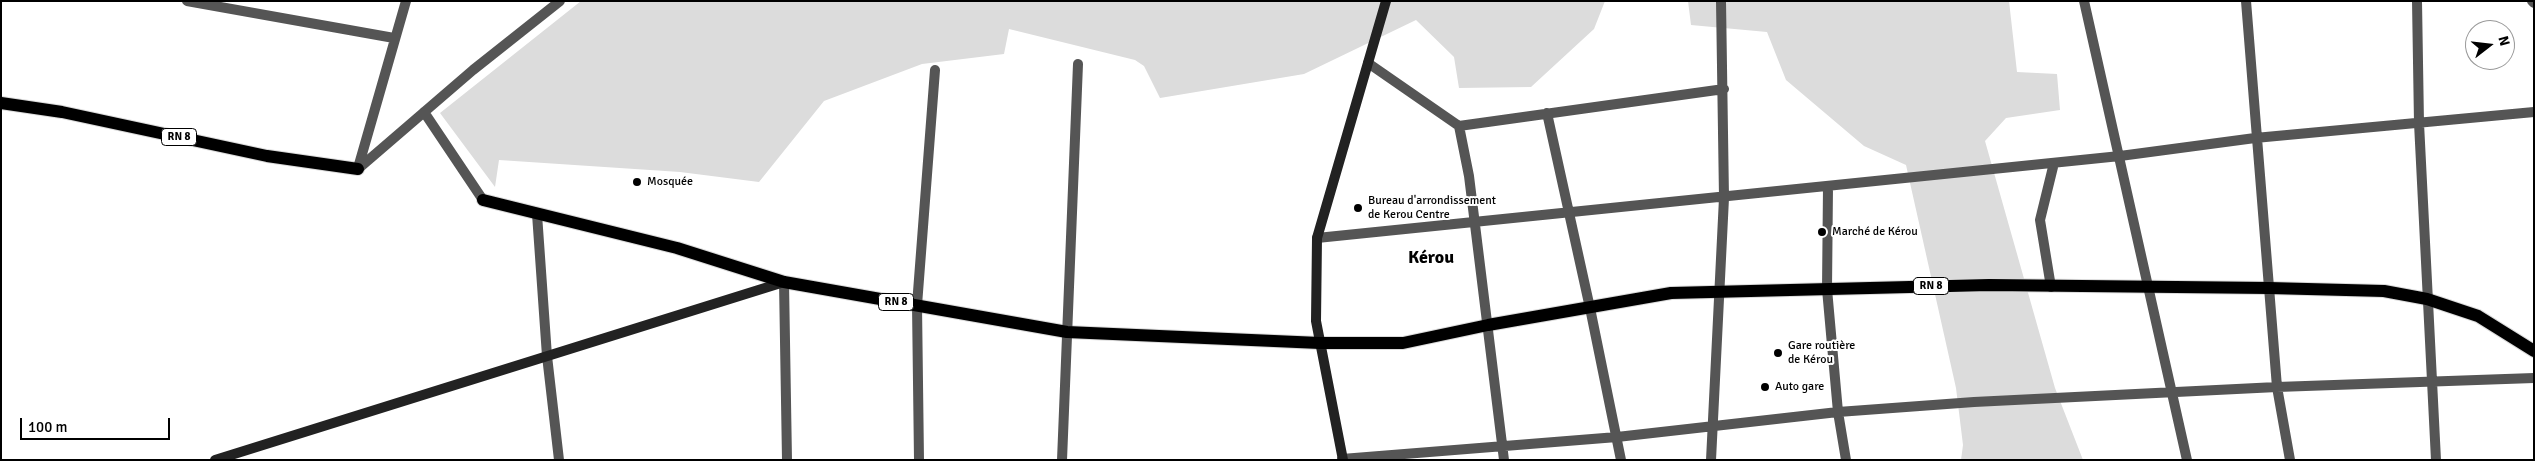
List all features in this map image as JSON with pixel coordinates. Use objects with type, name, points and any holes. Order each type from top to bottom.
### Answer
[{"type":"main road","name":"RN 8","points":[[1,103],[62,112],[267,156],[358,169]]},
{"type":"main road","name":"RN 8","points":[[483,200],[677,248],[784,282],[1067,332],[1320,343],[1402,343],[1488,325],[1671,293],[1828,288],[2269,288],[2384,291],[2427,299],[2478,316],[2534,351]]},
{"type":"street","points":[[187,1],[228,5],[394,38]]},
{"type":"street","points":[[358,169],[406,1]]},
{"type":"street","points":[[1386,1],[1317,238],[1315,311],[1343,459],[1617,437],[1838,412],[2172,392],[2534,378]]},
{"type":"street","points":[[1711,460],[1724,198],[1724,89],[1721,1]]},
{"type":"street","points":[[2084,1],[2187,460]]},
{"type":"street","points":[[2246,1],[2277,387],[2290,460]]},
{"type":"street","points":[[2418,1],[2419,123],[2427,299],[2434,382],[2436,460]]},
{"type":"street","points":[[358,169],[555,2]]},
{"type":"street","points":[[1368,63],[1459,126],[1547,112],[1724,89]]},
{"type":"street","points":[[1062,460],[1078,64]]},
{"type":"street","points":[[919,460],[917,305],[935,70]]},
{"type":"street","points":[[424,112],[483,200]]},
{"type":"street","points":[[1547,112],[1621,460]]},
{"type":"street","points":[[1317,238],[1570,214],[2120,156],[2256,138],[2534,112]]},
{"type":"street","points":[[1459,126],[1469,176],[1504,460]]},
{"type":"street","points":[[2050,287],[2040,220],[2054,163]]},
{"type":"street","points":[[1828,187],[1828,288],[1838,412],[1846,460]]},
{"type":"street","points":[[537,214],[547,356],[559,460]]},
{"type":"street","points":[[214,460],[784,282],[787,460]]},
{"type":"shaded area","points":[[581,1],[1605,1],[1594,29],[1531,87],[1459,88],[1454,57],[1416,20],[1304,74],[1160,98],[1144,66],[1135,60],[1009,29],[1004,54],[922,64],[824,101],[759,182],[680,172],[499,160],[495,187],[440,113]]},
{"type":"shaded area","points":[[1688,1],[2009,1],[2017,72],[2057,74],[2060,110],[2006,118],[1985,141],[2055,388],[2083,460],[1961,460],[1963,445],[1956,388],[1906,165],[1864,146],[1786,80],[1767,32],[1691,25]]},
{"type":"place","name":"Mosquée","points":[[637,182]]},
{"type":"place","name":"Bureau d'arrondissement de Kerou Centre","points":[[1358,208]]},
{"type":"place","name":"Marché de Kérou","points":[[1822,232]]},
{"type":"place","name":"Gare routière de Kérou","points":[[1778,353]]},
{"type":"place","name":"Auto gare","points":[[1765,387]]},
{"type":"district","name":"Kérou","points":[[1431,258]]}]
